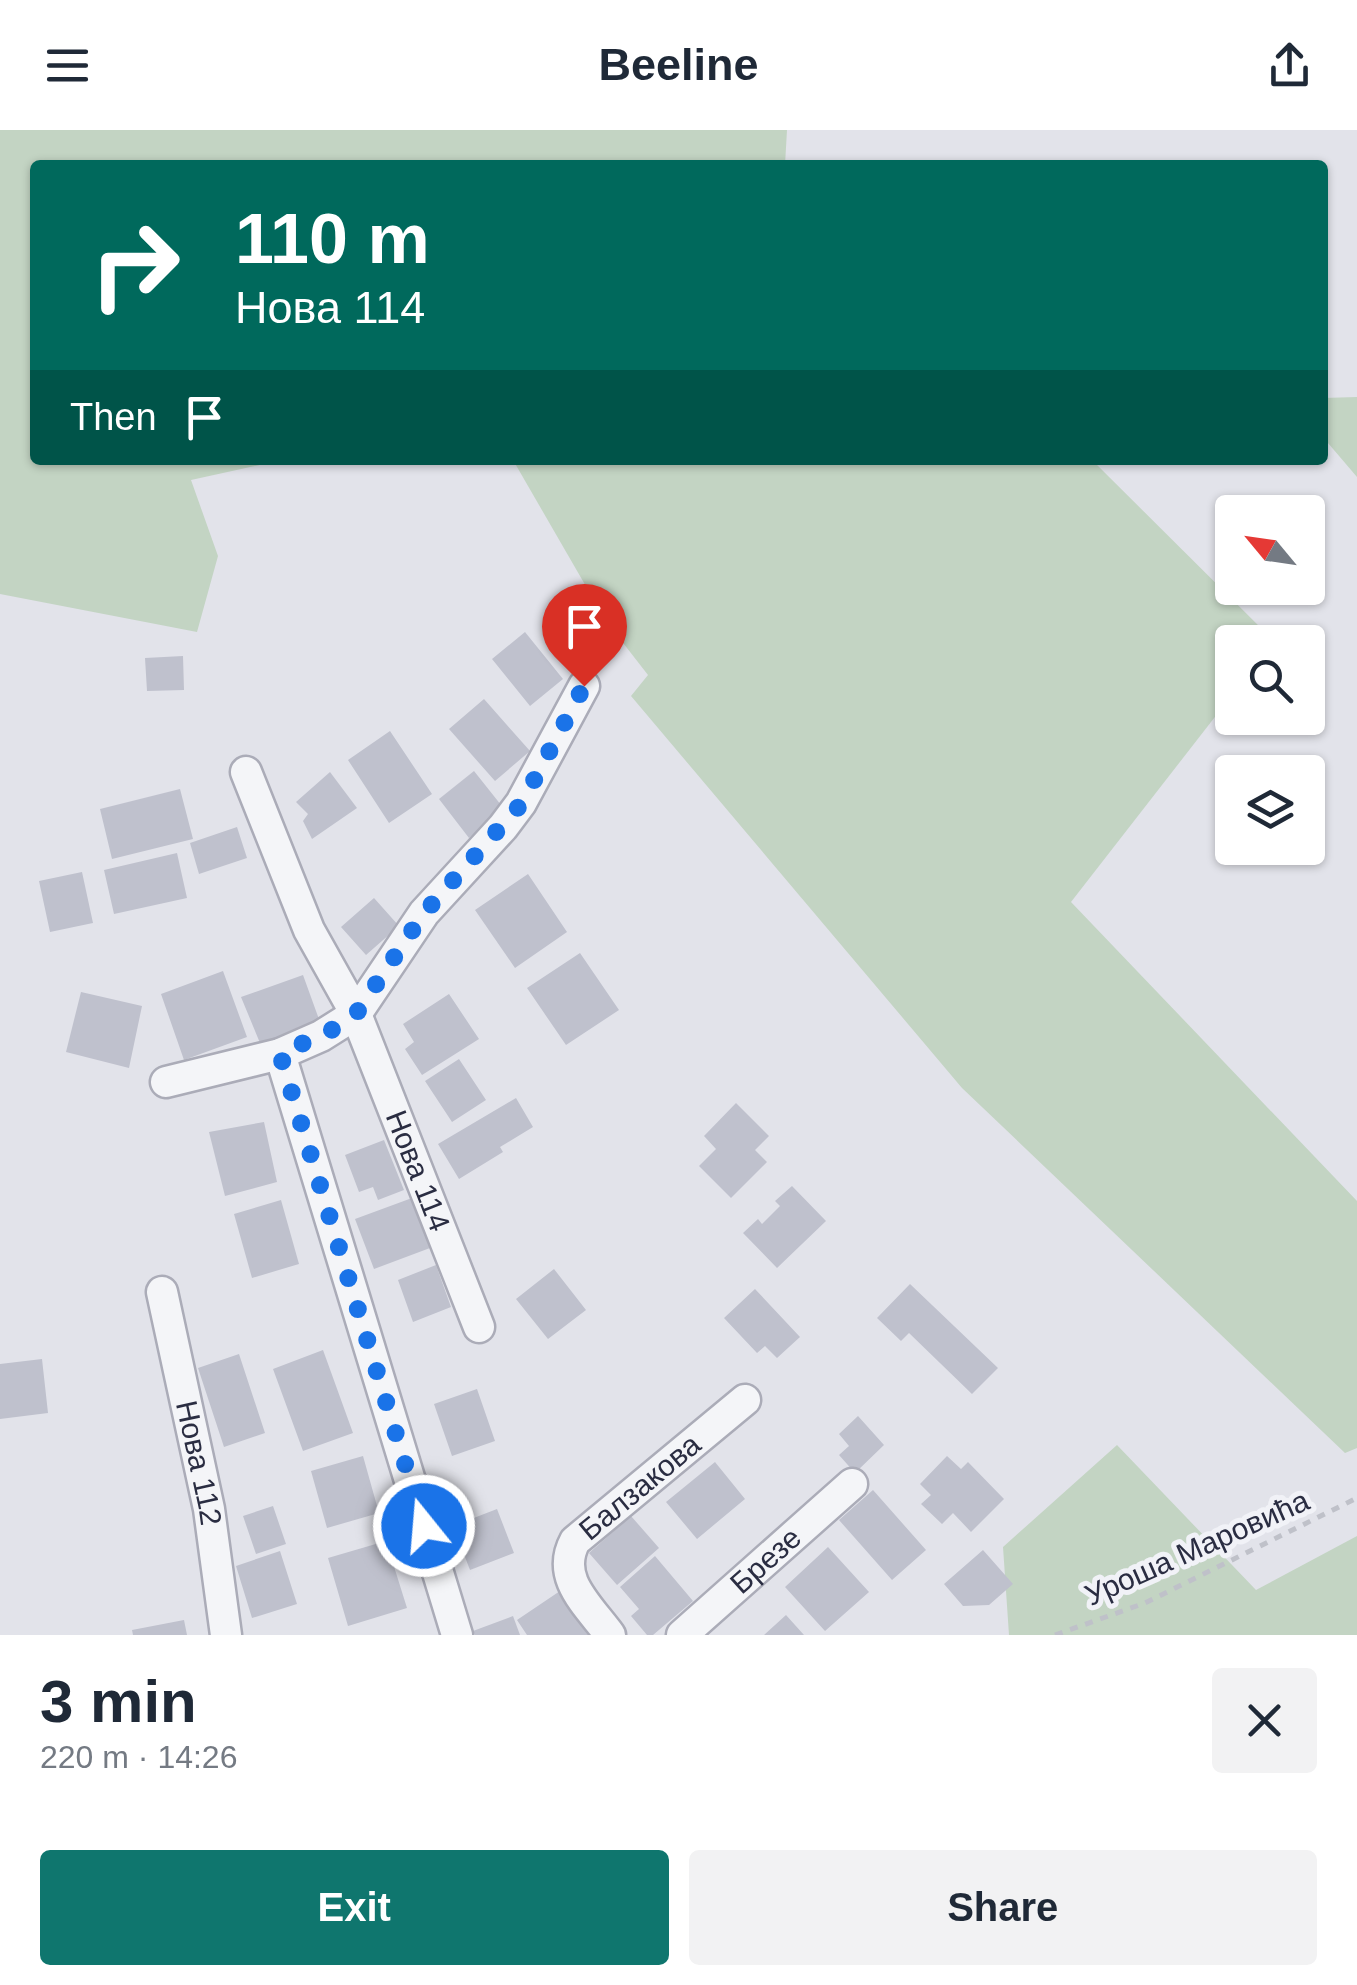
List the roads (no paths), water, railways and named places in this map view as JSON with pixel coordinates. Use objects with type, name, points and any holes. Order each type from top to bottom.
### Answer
[{"type":"street","points":[[166,1082],[280,1054],[340,1026],[356,1014],[424,913],[522,803],[584,686]]},
{"type":"street","name":"Нова 114","points":[[246,772],[309,930],[356,1014],[478,1327]]},
{"type":"street","points":[[280,1054],[456,1635]]},
{"type":"street","name":"Нова 112","points":[[162,1292],[209,1509],[226,1635]]},
{"type":"street","name":"Балзакова","points":[[610,1635],[568,1574],[567,1556],[575,1541],[745,1400]]},
{"type":"street","name":"Брезе","points":[[682,1635],[852,1484]]}]
